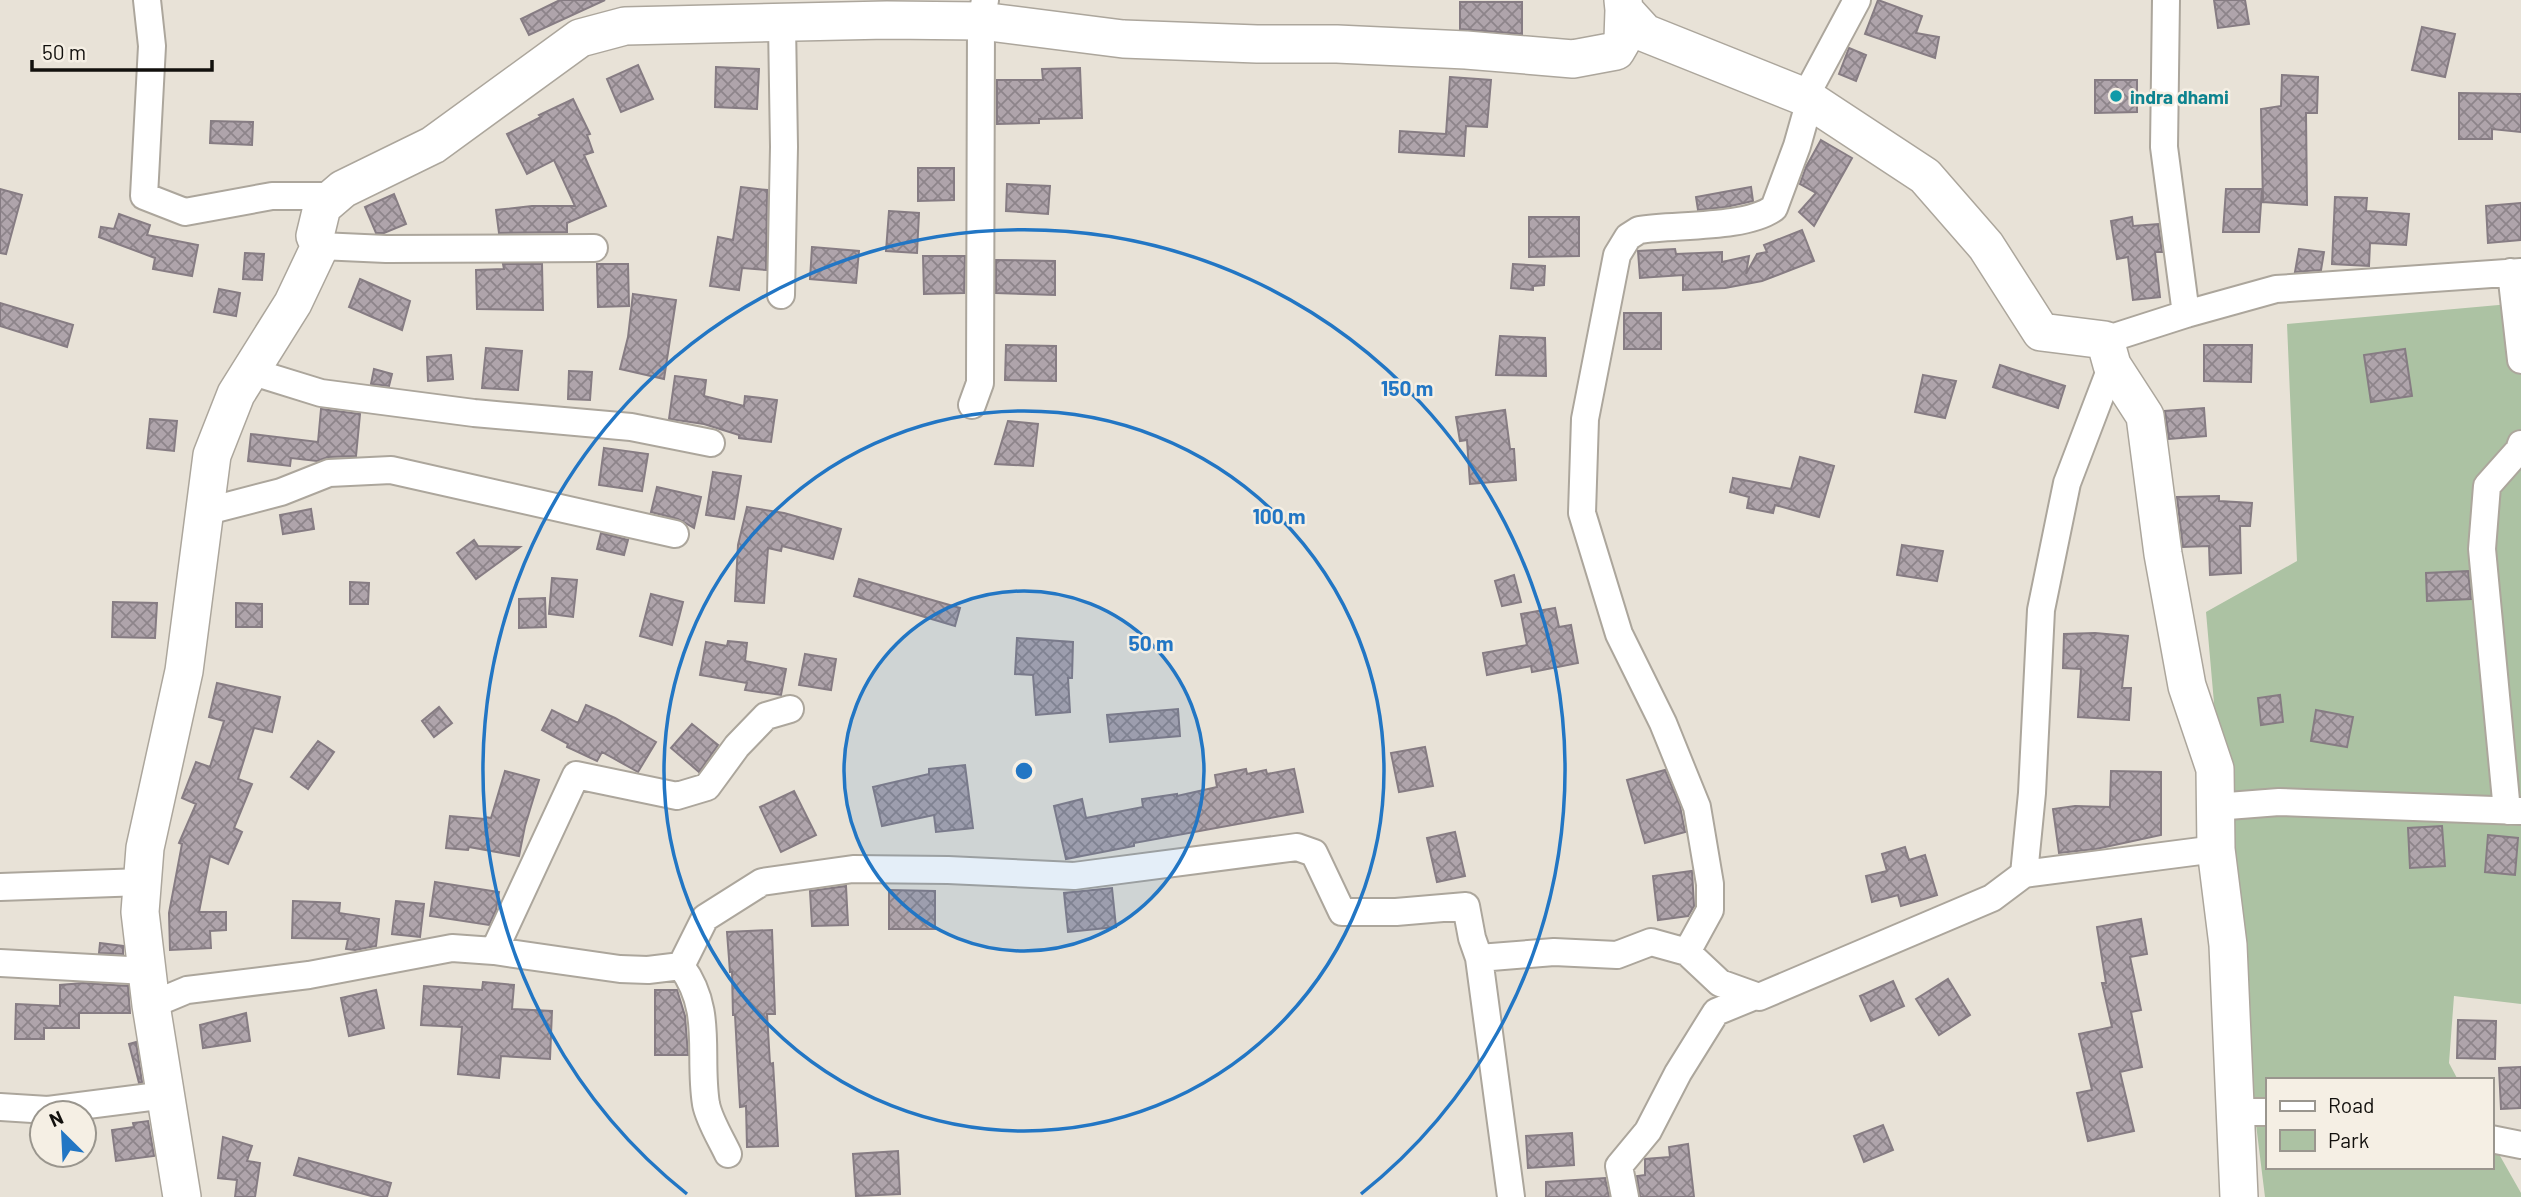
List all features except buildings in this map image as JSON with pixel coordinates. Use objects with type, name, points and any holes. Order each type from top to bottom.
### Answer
[{"type":"street","points":[[147,0],[152,46],[144,196],[185,212],[272,197],[335,196]]},
{"type":"street","points":[[1687,952],[1710,910],[1706,848],[1698,807],[1663,723],[1619,634],[1584,522],[1585,419],[1617,255],[1629,237],[1639,230],[1729,221],[1768,213],[1774,208],[1797,146],[1808,99],[1857,0]]},
{"type":"street","points":[[2166,0],[2164,148],[2186,314]]},
{"type":"street","points":[[320,246],[315,236],[322,207],[343,189],[433,145],[580,38],[625,26],[887,20],[983,10],[1123,39],[1466,50],[1573,59],[1616,51],[1623,39],[1623,5]]},
{"type":"street","points":[[1623,5],[1645,33],[1808,99],[1925,176],[1986,246],[2041,332],[2109,352],[2186,314],[2276,289],[2516,272],[2521,360]]},
{"type":"street","points":[[972,405],[980,383],[983,10]]},
{"type":"street","points":[[781,295],[784,147],[782,24]]},
{"type":"street","points":[[320,246],[386,249],[594,248]]},
{"type":"street","points":[[182,1197],[149,988],[140,912],[145,848],[184,671],[212,455],[236,394],[293,303],[320,246]]},
{"type":"street","points":[[2109,352],[2144,416],[2163,554],[2185,673],[2215,769],[2216,849],[2250,1112],[2239,1197]]},
{"type":"street","points":[[2024,874],[2032,793],[2041,610],[2067,483],[2109,352]]},
{"type":"street","points":[[250,371],[321,393],[474,413],[631,427],[711,443]]},
{"type":"street","points":[[2215,807],[2278,802],[2514,811],[2482,549],[2487,486],[2519,450],[2521,444]]},
{"type":"street","points":[[204,512],[281,492],[329,473],[391,470],[675,534]]},
{"type":"street","points":[[494,951],[576,775],[677,796],[707,786],[737,746],[766,716],[790,709]]},
{"type":"street","points":[[681,966],[705,918],[762,882],[853,869],[1074,876],[1297,847],[1314,853],[1342,912],[1396,912],[1466,906],[1479,958],[1511,1197]]},
{"type":"street","points":[[1479,958],[1554,952],[1617,955],[1651,942],[1687,952],[1720,983],[1759,997],[1992,898],[2024,874],[2216,849]]},
{"type":"street","points":[[0,887],[143,882]]},
{"type":"street","points":[[0,963],[149,988],[187,990],[309,975],[452,948],[494,951],[620,969],[648,970],[681,966]]},
{"type":"street","points":[[681,966],[692,980],[701,1003],[706,1106],[728,1154]]},
{"type":"street","points":[[1625,1197],[1619,1166],[1648,1131],[1678,1073],[1716,1012],[1755,996]]},
{"type":"street","points":[[0,1107],[48,1110],[166,1095]]},
{"type":"street","points":[[2493,1139],[2521,1145]]},
{"type":"green space","points":[[2521,303],[2521,1004],[2454,996],[2449,1063],[2457,1078],[2266,1078],[2266,1169],[2493,1169],[2493,1144],[2521,1197],[2265,1197],[2239,987],[2206,612],[2297,561],[2287,324]]},
{"type":"place","name":"indra dhami","points":[[2116,96]]}]
